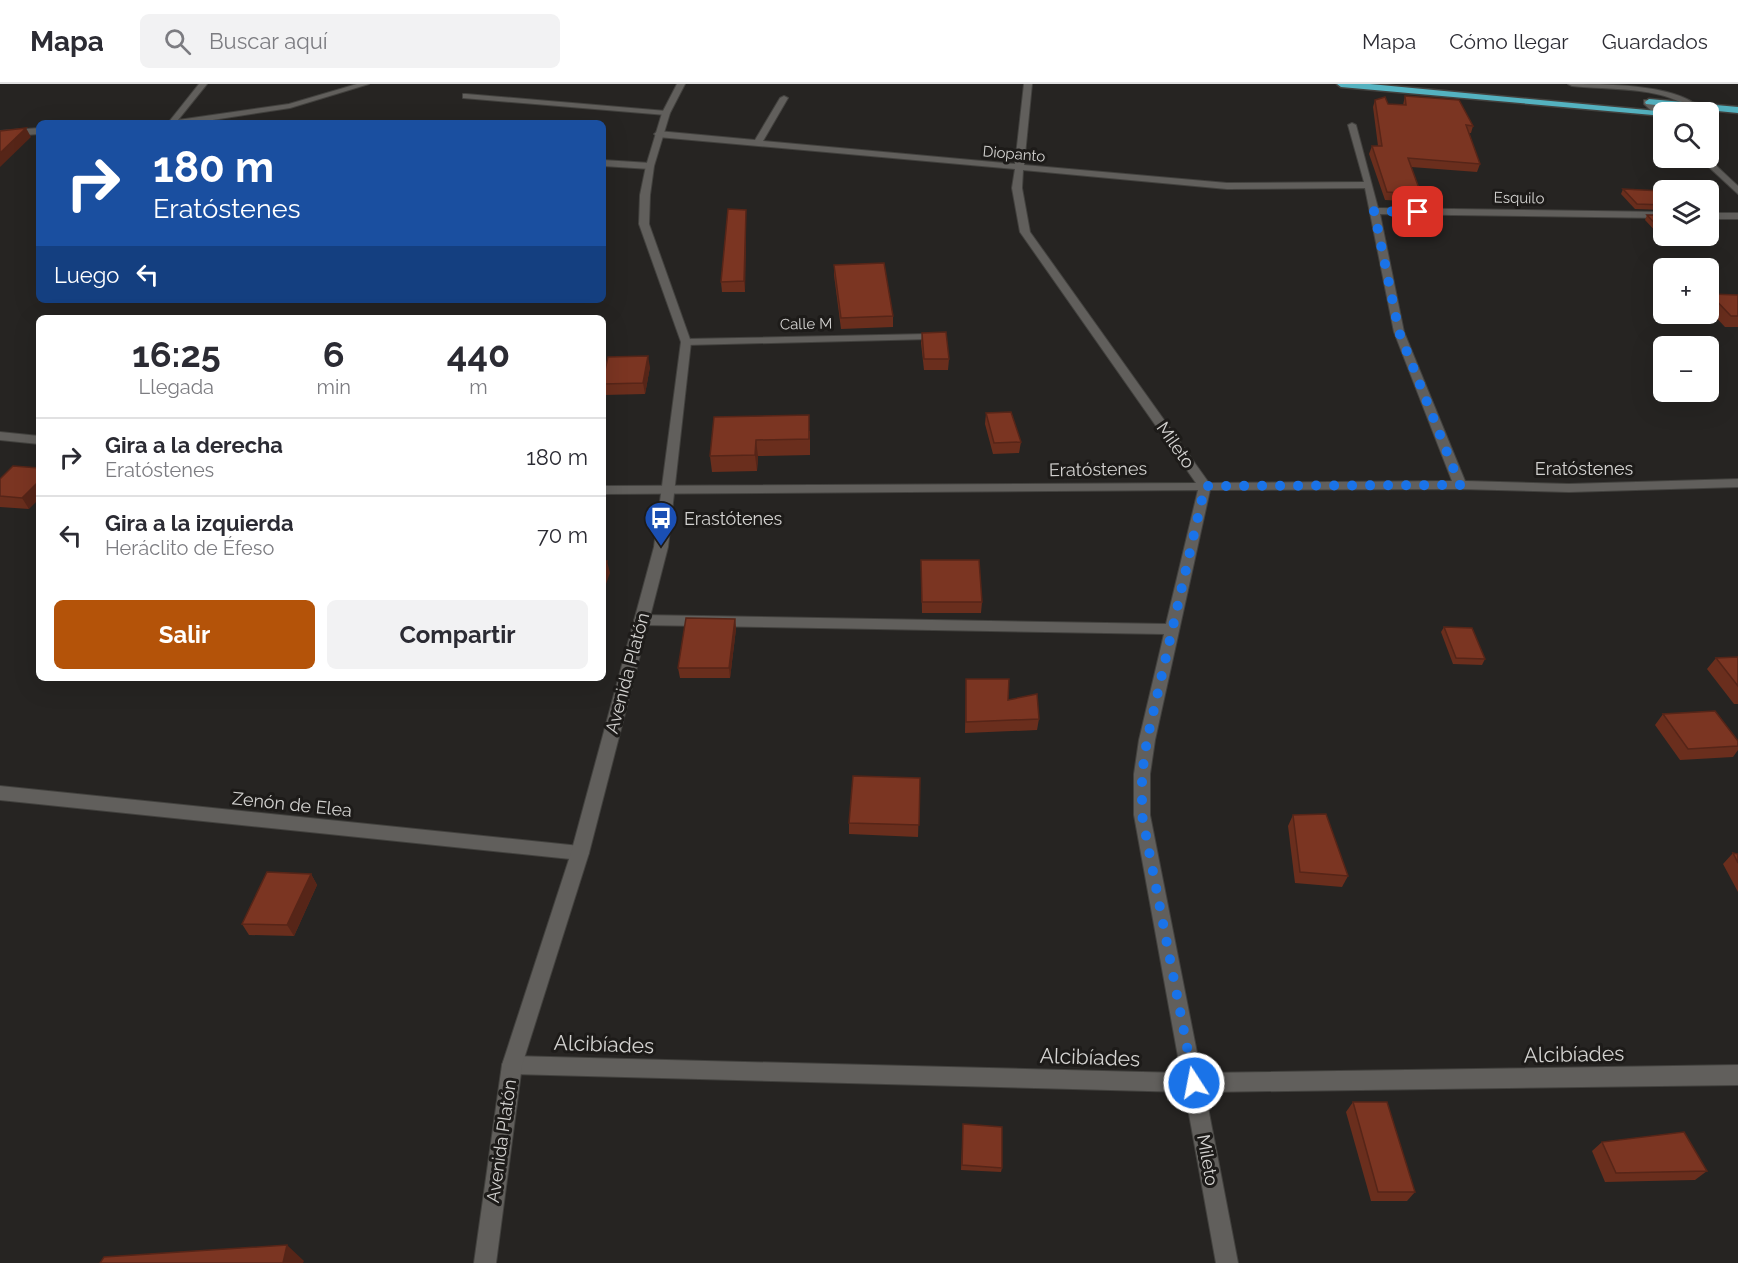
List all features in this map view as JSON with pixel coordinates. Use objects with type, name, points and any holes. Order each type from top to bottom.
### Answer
[{"type":"highway","points":[[1341,84],[1653,114]]},
{"type":"highway","points":[[1451,84],[1653,103]]},
{"type":"highway","points":[[1719,108],[1738,110]]},
{"type":"highway","points":[[1719,118],[1738,120]]},
{"type":"street","points":[[174,120],[203,84]]},
{"type":"street","points":[[197,120],[290,106],[364,84]]},
{"type":"street","name":"Avenida Platón","points":[[485,1263],[512,1065],[580,854],[661,547],[686,342],[644,224],[645,195],[658,134],[681,84]]},
{"type":"street","name":"Mileto","points":[[1028,84],[1017,188],[1025,232],[1205,486],[1147,740],[1142,774],[1142,815],[1227,1263]]},
{"type":"street","points":[[1572,84],[1668,94],[1690,102]]},
{"type":"street","points":[[466,96],[666,113]]},
{"type":"street","points":[[758,143],[784,98]]},
{"type":"street","points":[[1647,102],[1653,108]]},
{"type":"street","points":[[1352,125],[1369,185],[1399,332],[1460,485]]},
{"type":"street","points":[[0,134],[36,131]]},
{"type":"street","name":"Diopanto","points":[[658,134],[1227,186],[1369,185]]},
{"type":"street","points":[[606,163],[650,166]]},
{"type":"street","points":[[1714,168],[1738,191]]},
{"type":"street","name":"Esquilo","points":[[1374,211],[1653,215]]},
{"type":"street","points":[[1719,216],[1738,216]]},
{"type":"street","name":"Calle M","points":[[686,342],[927,337]]},
{"type":"street","points":[[0,436],[36,440]]},
{"type":"street","name":"Eratóstenes","points":[[606,490],[1460,485],[1569,488],[1738,483]]},
{"type":"street","points":[[641,620],[1172,629]]},
{"type":"street","name":"Zenón de Elea","points":[[0,793],[580,854]]},
{"type":"street","name":"Alcibíades","points":[[512,1065],[1194,1083],[1738,1075]]},
{"type":"building","points":[[1405,96],[1459,100],[1473,126],[1466,125],[1480,164],[1408,158],[1421,194],[1387,192],[1372,146],[1382,146],[1375,100],[1385,97],[1388,104],[1406,105]]},
{"type":"building","points":[[26,128],[0,153],[0,131]]},
{"type":"building","points":[[1623,189],[1653,191],[1653,205],[1637,204]]},
{"type":"building","points":[[728,209],[746,210],[744,281],[721,282]]},
{"type":"building","points":[[884,263],[893,316],[841,318],[834,265]]},
{"type":"building","points":[[1719,294],[1738,295],[1738,316],[1731,316],[1719,303]]},
{"type":"building","points":[[946,332],[949,359],[924,359],[922,333]]},
{"type":"building","points":[[648,356],[643,383],[606,384],[608,357]]},
{"type":"building","points":[[1011,412],[1021,442],[994,443],[986,413]]},
{"type":"building","points":[[809,415],[809,439],[756,440],[755,455],[710,456],[714,417]]},
{"type":"building","points":[[13,466],[36,468],[36,484],[22,498],[0,496],[0,479]]},
{"type":"building","points":[[921,560],[979,560],[982,602],[922,602]]},
{"type":"building","points":[[686,618],[735,619],[729,668],[678,668]]},
{"type":"building","points":[[1444,627],[1472,628],[1485,659],[1456,658]]},
{"type":"building","points":[[1738,657],[1738,686],[1716,658]]},
{"type":"building","points":[[966,679],[1009,679],[1008,700],[1037,694],[1039,719],[966,722]]},
{"type":"building","points":[[1715,711],[1738,741],[1738,746],[1688,749],[1663,714]]},
{"type":"building","points":[[853,776],[920,778],[919,825],[849,823]]},
{"type":"building","points":[[1326,814],[1348,876],[1300,872],[1293,815]]},
{"type":"building","points":[[267,872],[311,874],[287,925],[242,924]]},
{"type":"building","points":[[1353,1102],[1387,1102],[1415,1192],[1378,1192]]},
{"type":"building","points":[[963,1124],[1002,1127],[1002,1168],[962,1165]]},
{"type":"building","points":[[1684,1132],[1707,1171],[1616,1173],[1602,1142]]},
{"type":"building","points":[[287,1245],[283,1263],[100,1263],[104,1257]]},
{"type":"place","name":"Erastótenes","points":[[661,547]]},
{"type":"route","points":[[1194,1083],[1142,815],[1142,774],[1147,740],[1205,486],[1460,485],[1399,332],[1374,211],[1418,212]]}]
